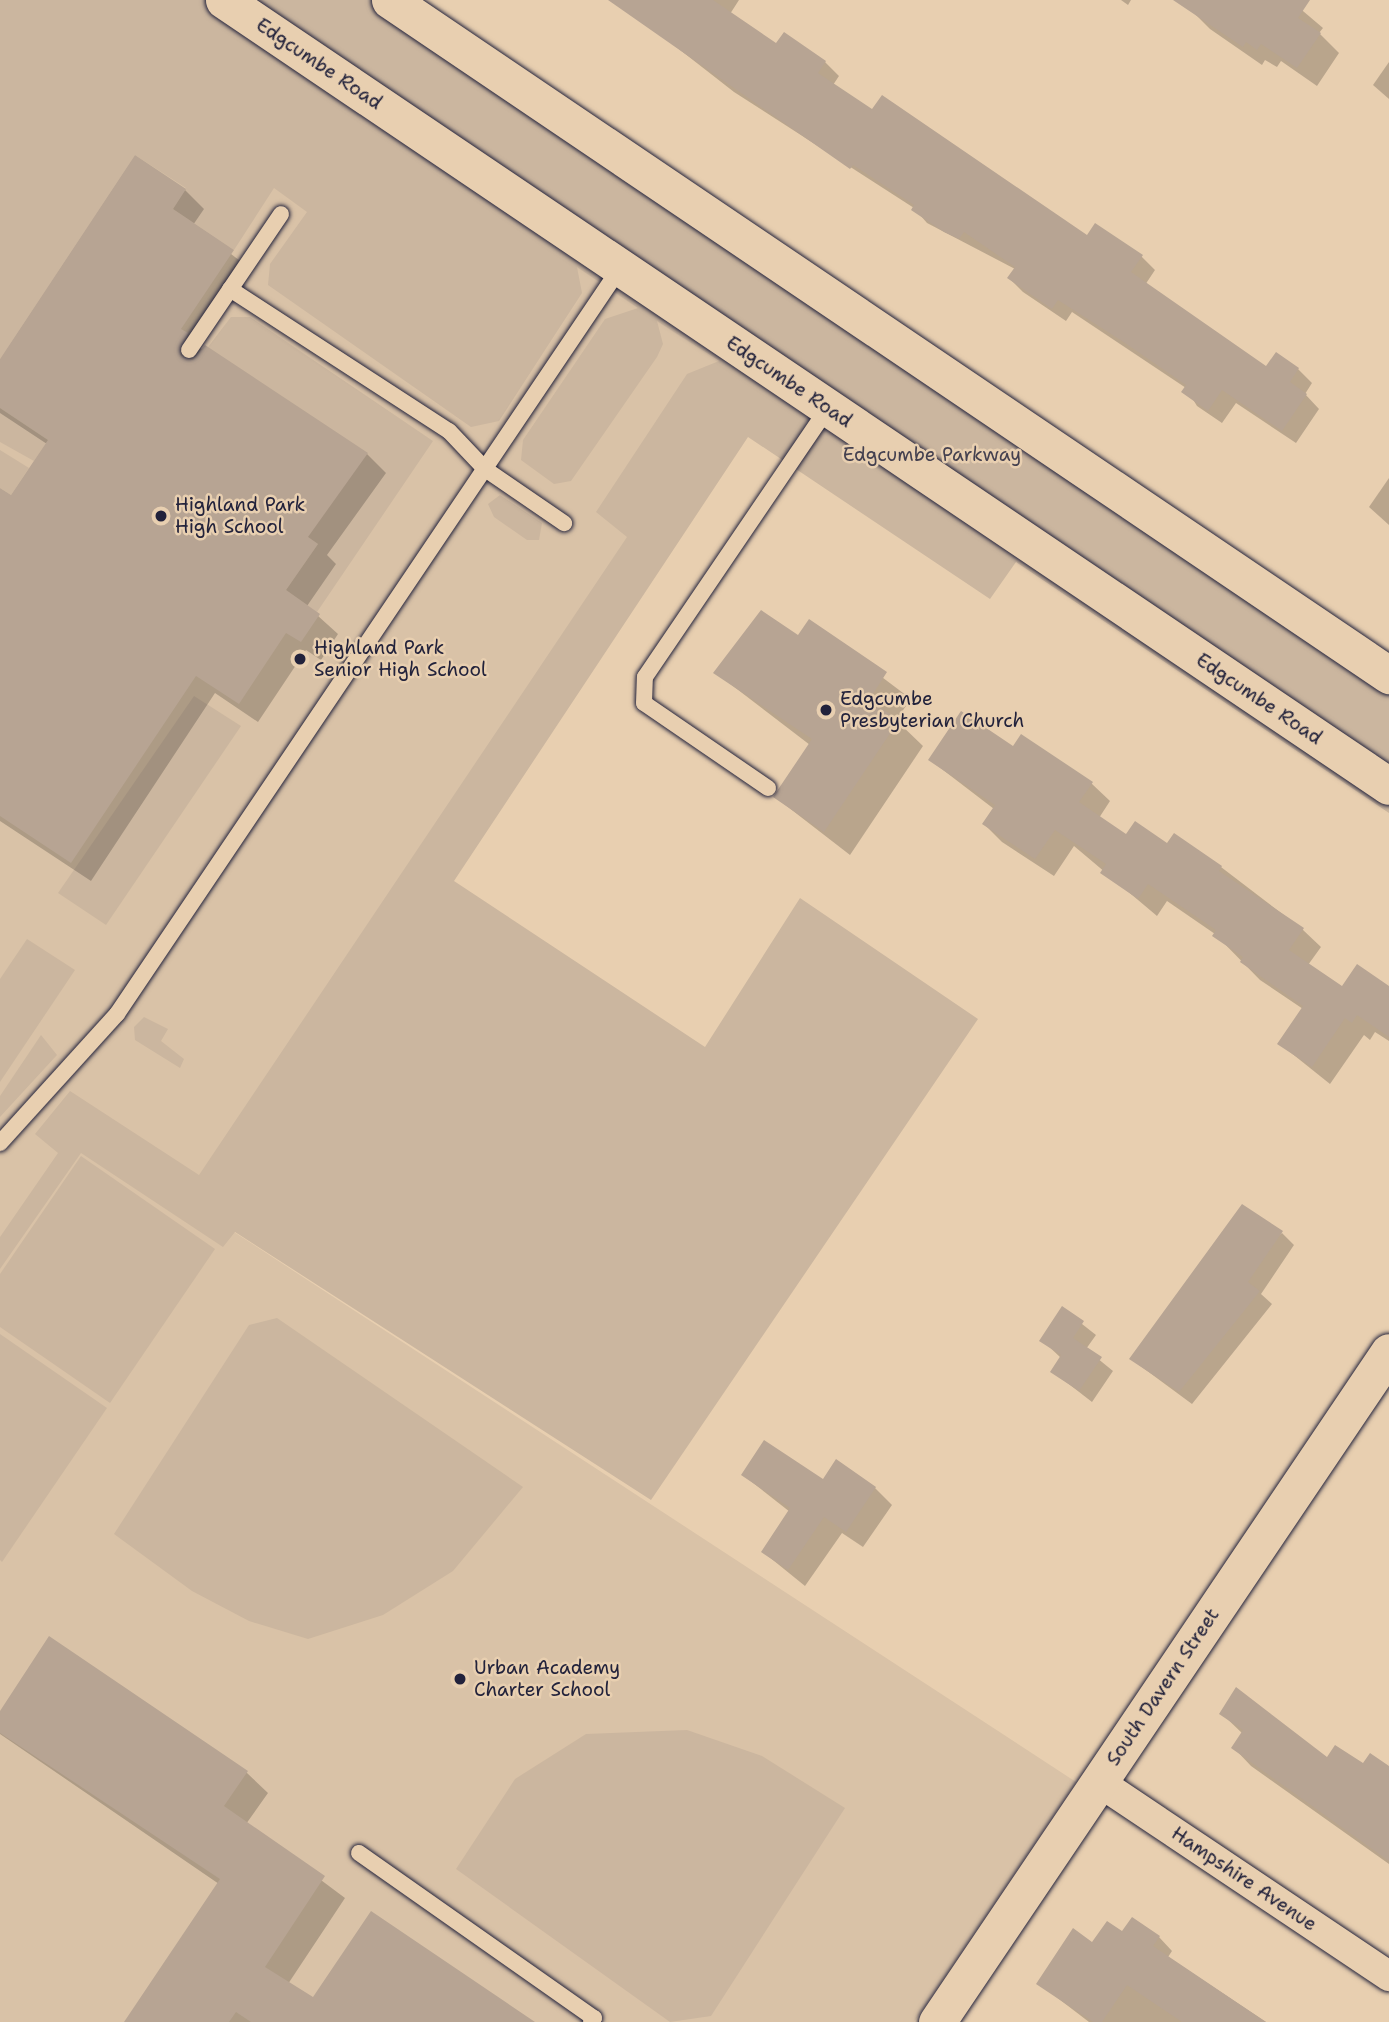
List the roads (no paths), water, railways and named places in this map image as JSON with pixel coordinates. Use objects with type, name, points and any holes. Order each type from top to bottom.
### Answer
[{"type":"street","name":"Edgcumbe Road","points":[[224,0],[1389,786]]},
{"type":"street","points":[[390,0],[1389,675]]},
{"type":"street","name":"South Davern Street","points":[[937,2022],[1389,1352]]},
{"type":"street","name":"Hampshire Avenue","points":[[1099,1782],[1389,1976]]},
{"type":"lane","points":[[188,350],[281,214]]},
{"type":"lane","points":[[0,1143],[117,1014],[620,268]]},
{"type":"lane","points":[[230,289],[449,431],[485,468],[564,523]]},
{"type":"lane","points":[[768,788],[643,703],[645,677],[828,408]]},
{"type":"lane","points":[[359,1853],[595,2020]]},
{"type":"place","name":"Highland Park High School","points":[[161,516]]},
{"type":"place","name":"Highland Park Senior High School","points":[[300,659]]},
{"type":"place","name":"Edgcumbe Presbyterian Church","points":[[826,710]]},
{"type":"place","name":"Urban Academy Charter School","points":[[460,1679]]},
{"type":"park label","name":"Edgcumbe Parkway","points":[[932,455]]}]
